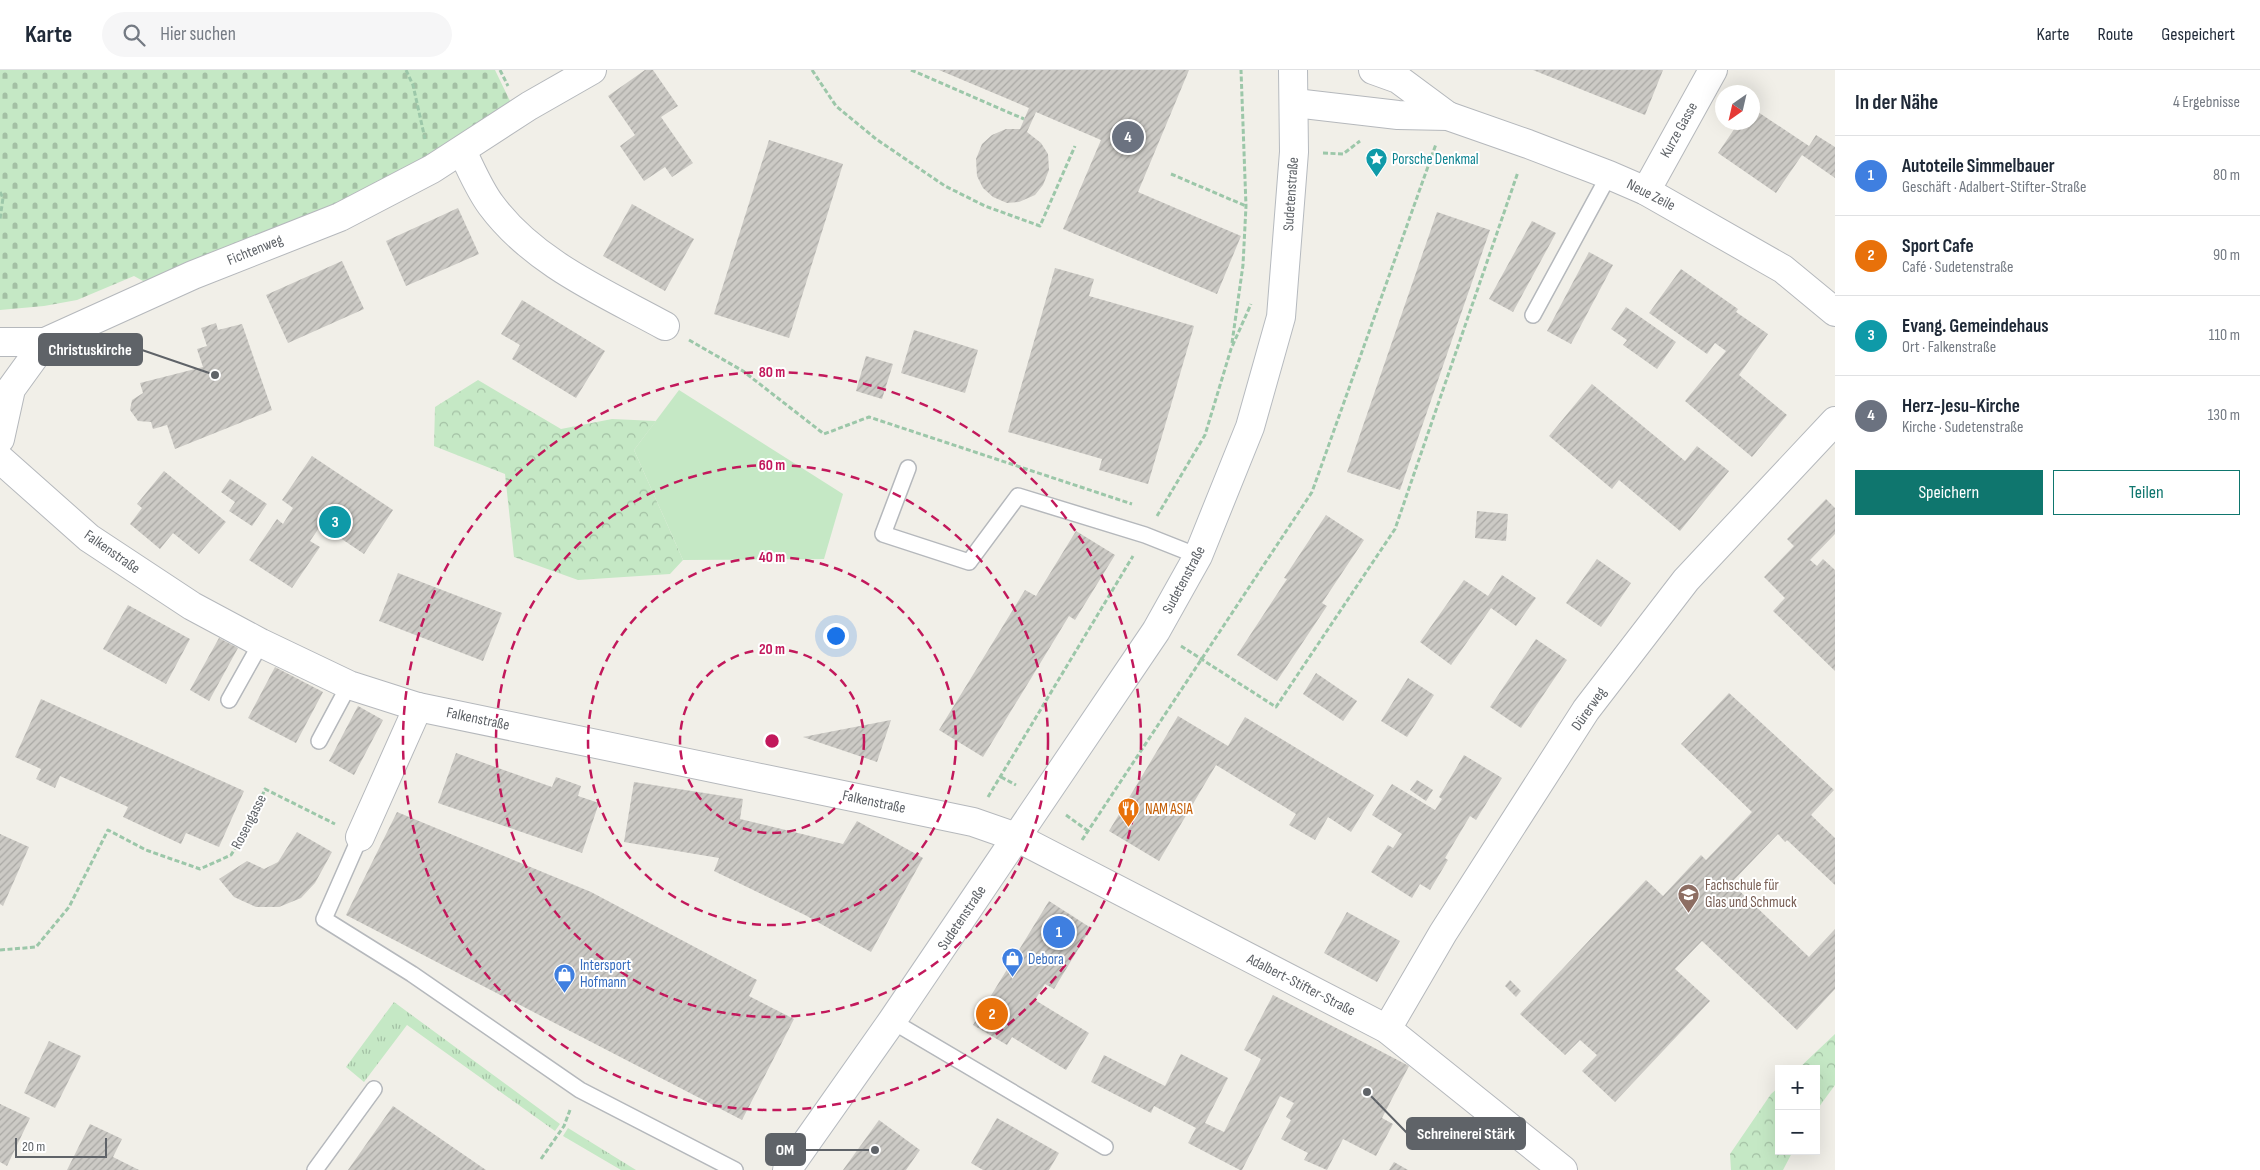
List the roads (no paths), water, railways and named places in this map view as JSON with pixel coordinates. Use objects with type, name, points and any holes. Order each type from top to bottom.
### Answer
[{"type":"street","name":"Fichtenweg","points":[[0,342],[45,342],[193,275],[340,217],[432,169],[530,106],[592,70]]},
{"type":"street","name":"Sudetenstraße","points":[[787,1170],[892,1021],[1156,631],[1198,556],[1250,427],[1281,318],[1294,152],[1293,70]]},
{"type":"street","name":"Neue Zeile","points":[[1373,70],[1398,79],[1448,116],[1528,144],[1646,191],[1783,269],[1835,312]]},
{"type":"street","name":"Kurze Gasse","points":[[1646,191],[1713,70]]},
{"type":"street","name":"Neue Zeile","points":[[1294,103],[1398,115],[1448,116]]},
{"type":"street","points":[[462,151],[490,204],[520,238],[561,269],[665,326]]},
{"type":"street","name":"Fichtenweg","points":[[0,439],[11,388],[45,342]]},
{"type":"street","name":"Dürerweg","points":[[1387,1029],[1448,924],[1586,710],[1686,580],[1835,421]]},
{"type":"street","name":"Falkenstraße","points":[[0,458],[89,538],[192,606],[261,643],[349,685],[418,706],[973,822],[1016,837]]},
{"type":"street","points":[[360,837],[418,706]]},
{"type":"street","name":"Adalbert-Stifter-Straße","points":[[1016,837],[1387,1029],[1563,1170]]},
{"type":"lane","points":[[1533,315],[1609,175]]},
{"type":"lane","points":[[908,468],[884,534],[970,562],[1018,496],[1145,535],[1198,556]]},
{"type":"lane","points":[[229,700],[261,643]]},
{"type":"lane","points":[[319,741],[349,685]]},
{"type":"lane","points":[[360,837],[324,919],[412,974],[580,1090],[735,1170]]},
{"type":"lane","points":[[892,1021],[1105,1147]]},
{"type":"lane","points":[[315,1170],[374,1089]]},
{"type":"place","name":"Herz-Jesu-Kirche","points":[[1128,137]]},
{"type":"place","name":"Porsche Denkmal","points":[[1376,178]]},
{"type":"place","name":"Christuskirche","points":[[215,375]]},
{"type":"place","name":"Evang. Gemeindehaus","points":[[335,522]]},
{"type":"place","name":"NAM ASIA","points":[[1129,828]]},
{"type":"place","name":"Fachschule für Glas und Schmuck","points":[[1689,913]]},
{"type":"place","name":"Autoteile Simmelbauer","points":[[1059,932]]},
{"type":"place","name":"Debora","points":[[1012,978]]},
{"type":"place","name":"Intersport Hofmann","points":[[564,993]]},
{"type":"place","name":"Sport Cafe","points":[[992,1014]]},
{"type":"place","name":"Schreinerei Stärk","points":[[1367,1092]]},
{"type":"place","name":"OM","points":[[875,1150]]}]
